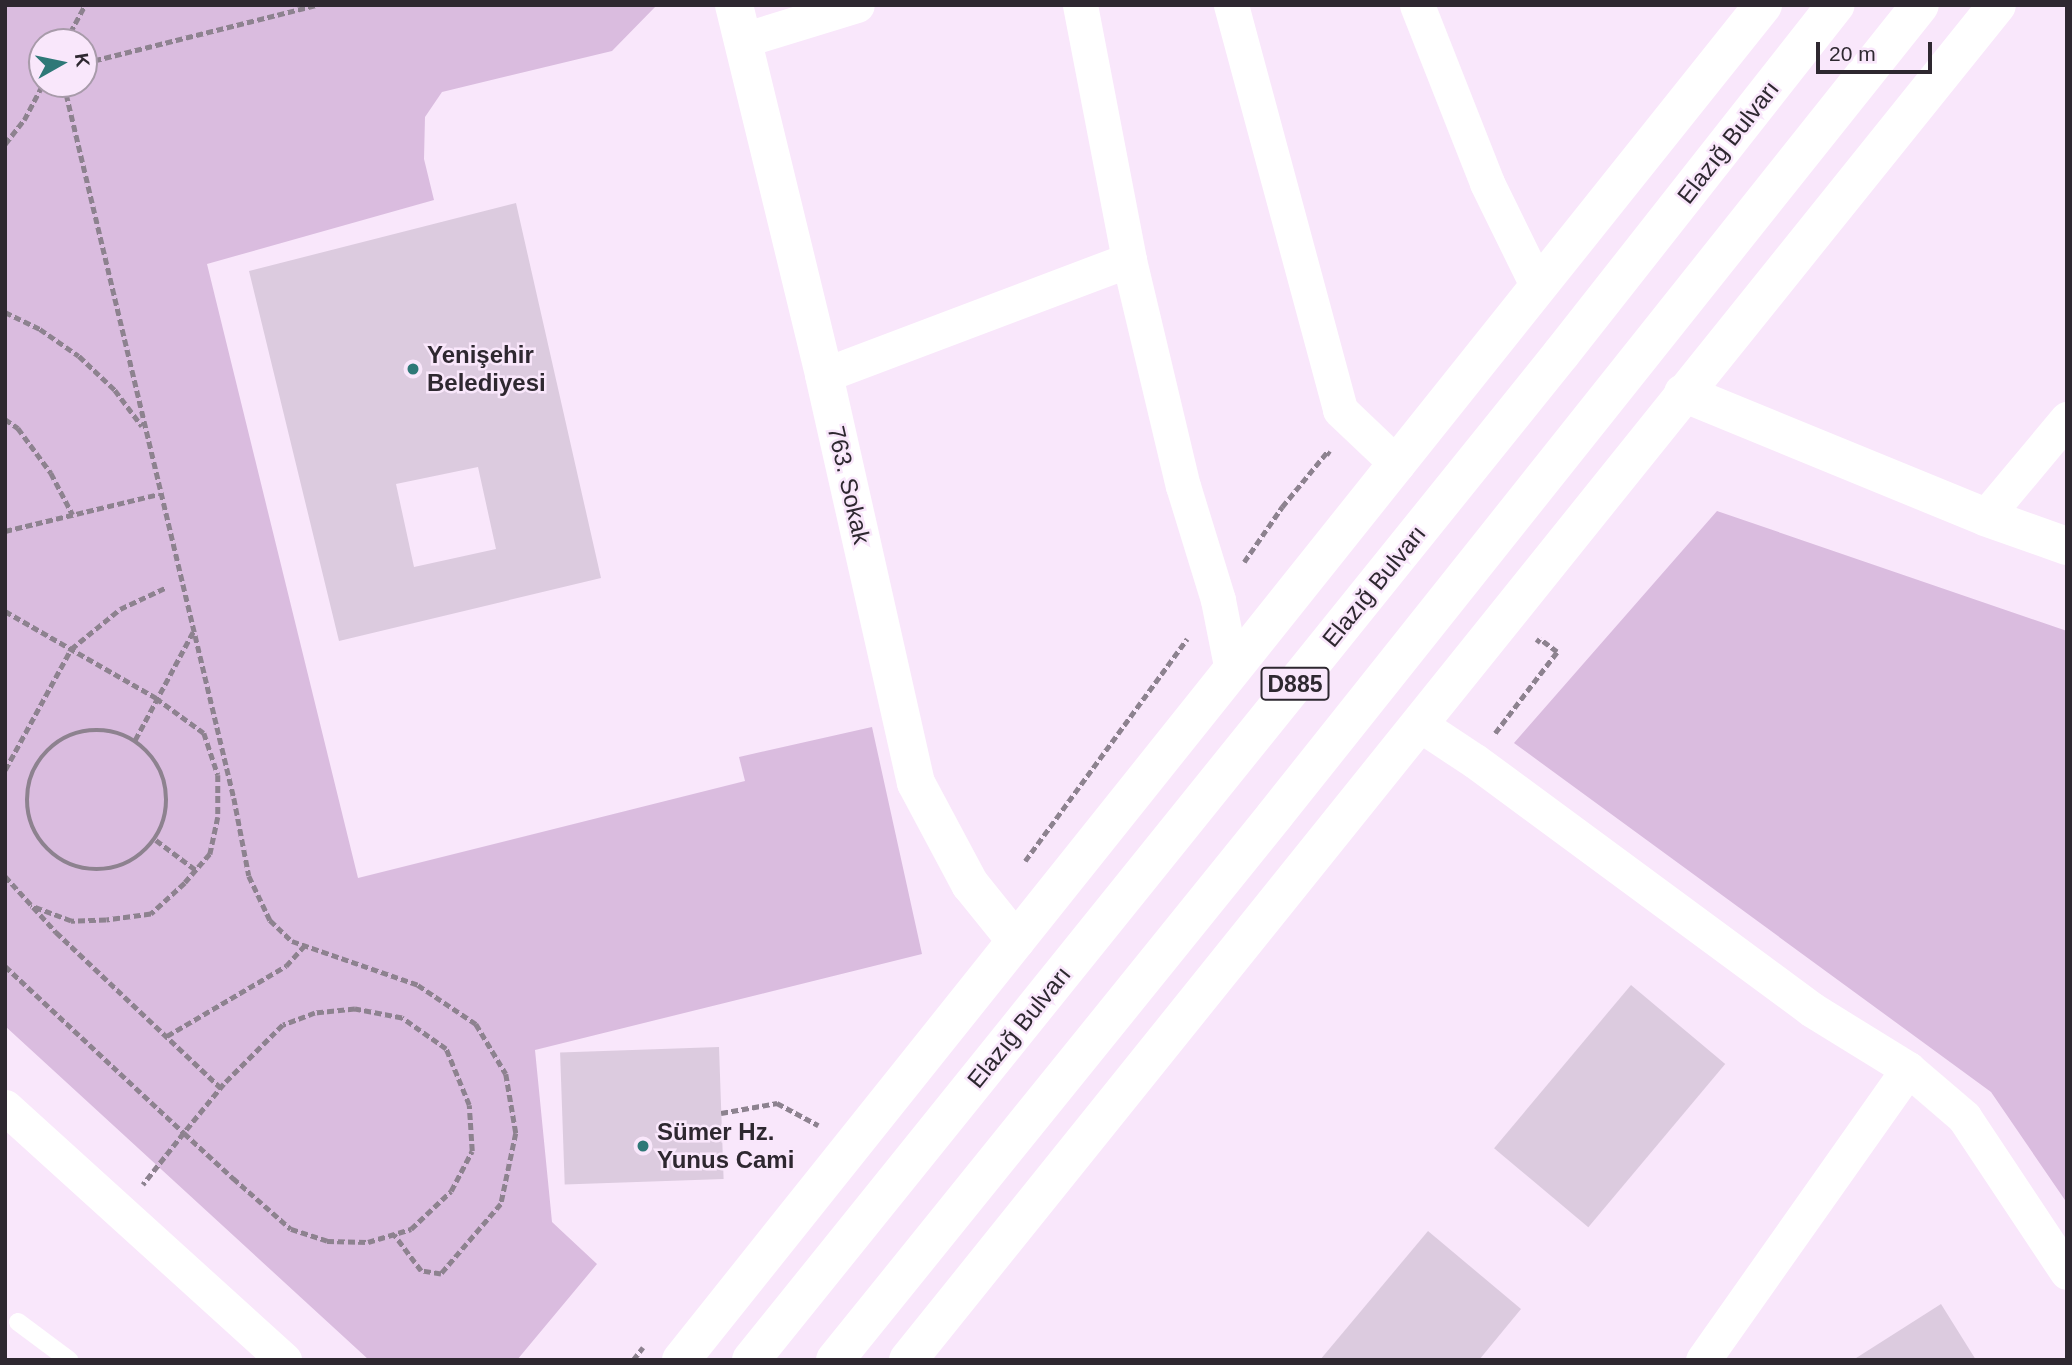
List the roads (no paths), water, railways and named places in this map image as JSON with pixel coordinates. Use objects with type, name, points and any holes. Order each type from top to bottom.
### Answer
[{"type":"main road","name":"Elazığ Bulvarı","points":[[751,1360],[1561,354],[1836,5]]},
{"type":"main road","name":"D885","points":[[835,1360],[1284,804],[1920,5]]},
{"type":"main road","points":[[908,1360],[1997,5]]},
{"type":"main road","points":[[681,1360],[1538,287],[1745,14]]},
{"type":"main road","name":"763. Sokak","points":[[739,23],[824,375],[916,783],[970,884],[1016,941]]},
{"type":"main road","points":[[1683,393],[1985,517],[2067,546]]},
{"type":"street","points":[[739,23],[857,5]]},
{"type":"street","points":[[1080,5],[1129,260],[1183,486],[1218,600],[1232,671]]},
{"type":"street","points":[[1231,5],[1340,410],[1397,464]]},
{"type":"street","points":[[1418,5],[1487,183],[1538,287]]},
{"type":"street","points":[[824,375],[1129,260]]},
{"type":"street","points":[[1985,517],[2067,419]]},
{"type":"street","points":[[1419,724],[1475,761],[1811,1009],[1908,1069],[1964,1117],[2067,1272]]},
{"type":"street","points":[[1703,1360],[1908,1069]]},
{"type":"street","points":[[5,1107],[285,1360]]},
{"type":"lane","points":[[18,1322],[69,1360]]},
{"type":"place","name":"Yenişehir Belediyesi","points":[[413,369]]},
{"type":"place","name":"Sümer Hz. Yunus Cami","points":[[643,1146]]}]
